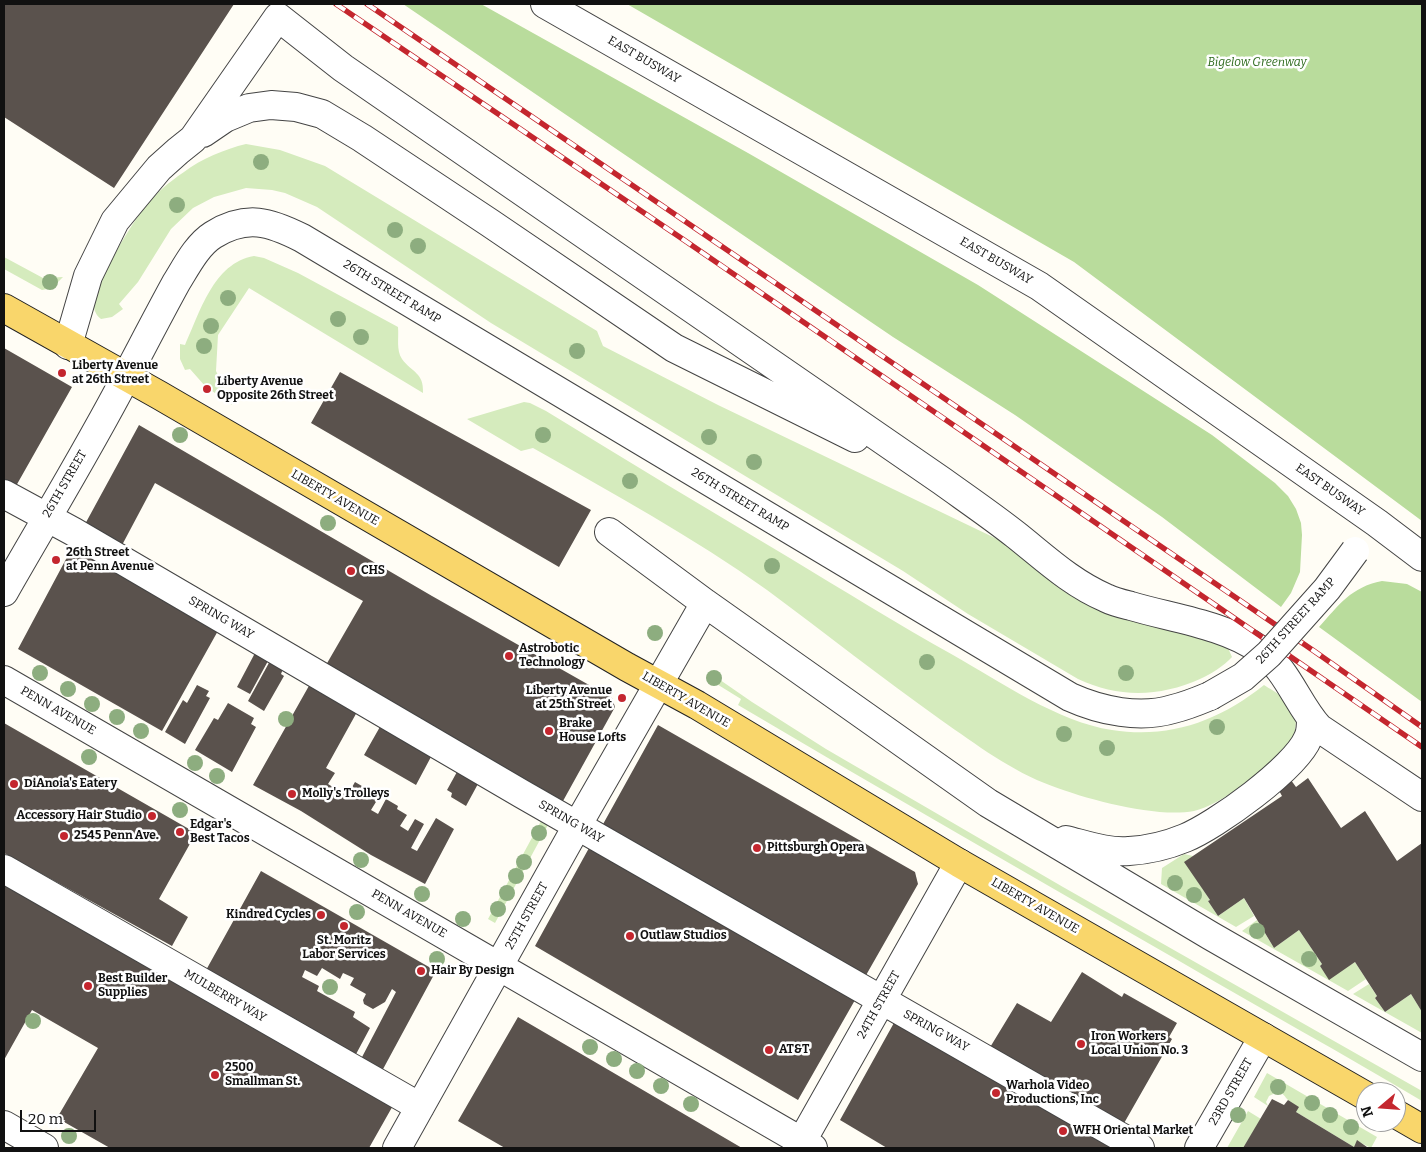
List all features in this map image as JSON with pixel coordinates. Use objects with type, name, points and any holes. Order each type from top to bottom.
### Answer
[{"type":"main road","name":"LIBERTY AVENUE","points":[[4,308],[697,705],[959,863],[1356,1090]]},
{"type":"main road","points":[[1406,1120],[1422,1129]]},
{"type":"street","name":"EAST BUSWAY","points":[[545,4],[1038,286],[1377,523],[1422,557]]},
{"type":"street","points":[[193,139],[274,10],[343,68],[942,482],[1015,534],[1064,574],[1086,589],[1108,600],[1222,631],[1243,639],[1260,650],[1284,674],[1311,720],[1327,734],[1422,797]]},
{"type":"street","points":[[68,344],[88,276],[116,221],[159,168],[193,139],[225,118],[250,108],[271,105],[296,107],[322,114],[362,138],[674,348],[942,482]]},
{"type":"street","name":"26TH STREET RAMP","points":[[126,377],[156,317],[189,261],[211,236],[241,223],[263,222],[274,224],[310,243],[1070,697],[1106,709],[1138,713],[1172,710],[1210,696],[1243,677],[1269,654],[1327,589],[1377,523]]},
{"type":"street","name":"26TH STREET","points":[[4,592],[126,377]]},
{"type":"street","name":"SPRING WAY","points":[[4,494],[82,537],[577,826],[1140,1148]]},
{"type":"street","points":[[609,532],[988,803],[1211,936],[1422,1057]]},
{"type":"street","name":"25TH STREET","points":[[397,1148],[577,826],[706,603]]},
{"type":"street","name":"PENN AVENUE","points":[[4,680],[499,966],[804,1146]]},
{"type":"street","points":[[1040,834],[1105,849],[1129,851],[1159,846],[1185,838],[1202,830],[1255,794],[1283,770],[1308,739],[1311,720]]},
{"type":"street","name":"24TH STREET","points":[[804,1146],[882,1000],[959,863]]},
{"type":"street","name":"MULBERRY WAY","points":[[4,869],[420,1107]]},
{"type":"street","name":"23RD STREET","points":[[1199,1148],[1264,1037]]},
{"type":"street","points":[[4,1125],[44,1148]]},
{"type":"green space","points":[[403,4],[481,4],[748,153],[978,285],[1212,435],[1275,483],[1288,496],[1296,509],[1301,523],[1302,535],[1300,572],[1291,593],[1281,607],[1162,517],[1015,415],[893,337]]},
{"type":"green space","name":"Bigelow Greenway","points":[[627,4],[1422,4],[1422,521],[1074,262]]},
{"type":"green space","points":[[246,144],[280,150],[325,166],[597,331],[603,346],[718,405],[1228,648],[1232,657],[1209,675],[1185,685],[1154,692],[1139,693],[1108,690],[1078,679],[968,614],[903,571],[491,323],[317,207],[285,193],[246,188],[214,197],[193,208],[171,229],[138,282],[119,304],[123,309],[112,317],[101,319],[95,310],[95,297],[122,241],[148,203],[178,176],[198,163]]},
{"type":"green space","points":[[254,256],[264,258],[298,273],[398,327],[400,355],[422,381],[423,393],[249,288],[218,335],[216,371],[232,405],[205,386],[190,369],[185,370],[180,359],[180,344],[185,345],[210,291],[228,268]]},
{"type":"green space","points":[[4,257],[43,278],[63,277],[52,288],[42,290],[4,269]]},
{"type":"green space","points":[[524,402],[546,411],[891,619],[1030,700],[1071,719],[1112,730],[1154,732],[1174,729],[1211,717],[1247,698],[1264,685],[1282,697],[1293,709],[1296,722],[1292,739],[1280,755],[1258,775],[1231,794],[1194,811],[1179,813],[1142,810],[1084,797],[1037,780],[1008,765],[968,739],[767,590],[710,552],[652,516],[533,448],[521,451],[467,419]]},
{"type":"green space","points":[[1382,581],[1407,584],[1422,592],[1422,702],[1319,627],[1354,592]]},
{"type":"green space","points":[[710,673],[826,749],[1063,887],[1422,1091],[1422,1101],[1406,1092],[1406,1082],[1389,1082],[959,834],[738,705],[741,699],[707,678]]},
{"type":"green space","points":[[541,821],[548,825],[495,923],[488,919]]},
{"type":"green space","points":[[1184,854],[1193,856],[1185,862],[1210,900],[1208,901],[1218,916],[1244,898],[1254,916],[1236,927],[1161,884],[1162,868]]},
{"type":"green space","points":[[1257,920],[1274,948],[1299,930],[1322,964],[1320,966],[1329,979],[1355,962],[1366,979],[1348,991],[1242,931]]},
{"type":"green space","points":[[1369,984],[1377,996],[1375,998],[1385,1012],[1411,994],[1422,1012],[1422,1033],[1353,994]]},
{"type":"green space","points":[[1267,1073],[1356,1125],[1356,1132],[1368,1132],[1377,1137],[1371,1148],[1357,1141],[1354,1147],[1296,1112],[1298,1107],[1281,1093],[1269,1096],[1266,1102],[1268,1106],[1254,1097]]},
{"type":"green space","points":[[1248,1111],[1261,1119],[1243,1148],[1227,1148]]},
{"type":"building","points":[[4,4],[234,4],[114,188],[4,117]]},
{"type":"building","points":[[4,348],[72,387],[16,486],[4,479]]},
{"type":"building","points":[[340,372],[591,510],[559,567],[311,423]]},
{"type":"building","points":[[139,425],[432,596],[612,698],[615,707],[563,801],[326,665],[363,601],[155,483],[121,547],[84,526]]},
{"type":"building","points":[[73,546],[219,629],[162,731],[18,649]]},
{"type":"building","points":[[255,653],[268,661],[250,694],[237,687]]},
{"type":"building","points":[[270,661],[283,669],[281,674],[284,676],[264,711],[248,701]]},
{"type":"building","points":[[310,684],[357,712],[326,768],[335,773],[328,784],[347,796],[355,782],[367,789],[379,797],[371,810],[378,814],[386,799],[398,806],[397,809],[407,815],[400,826],[408,831],[415,819],[424,824],[411,848],[417,851],[436,818],[454,829],[425,884],[371,855],[301,811],[253,785]]},
{"type":"building","points":[[197,685],[209,691],[206,696],[210,698],[185,744],[165,732],[183,700],[187,703]]},
{"type":"building","points":[[228,703],[254,718],[251,724],[256,727],[232,772],[195,750],[214,718],[218,720]]},
{"type":"building","points":[[4,723],[196,833],[159,899],[188,917],[172,946],[4,853]]},
{"type":"building","points":[[381,725],[432,755],[416,785],[364,755]]},
{"type":"building","name":"Pittsburgh Opera","points":[[658,725],[915,872],[918,884],[865,977],[602,826]]},
{"type":"building","points":[[458,770],[479,782],[466,806],[451,797],[452,793],[447,790]]},
{"type":"building","points":[[1288,776],[1296,787],[1308,778],[1341,828],[1365,811],[1397,861],[1422,843],[1422,1012],[1411,994],[1385,1012],[1355,962],[1329,980],[1320,966],[1322,964],[1299,930],[1274,948],[1244,898],[1218,916],[1208,901],[1210,900],[1184,862],[1282,796],[1276,785]]},
{"type":"building","name":"AT&T","points":[[589,848],[855,1000],[798,1100],[535,946]]},
{"type":"building","points":[[261,871],[436,971],[382,1071],[361,1059],[396,992],[392,989],[385,1002],[373,1009],[364,1004],[363,1000],[366,994],[350,985],[354,978],[343,973],[340,979],[322,968],[317,976],[305,970],[302,977],[319,986],[317,991],[355,1012],[353,1017],[370,1028],[355,1056],[205,972]]},
{"type":"building","name":"2500 Smallman St.","points":[[4,883],[395,1102],[369,1148],[110,1148],[57,1118],[98,1048],[32,1010],[4,1060]]},
{"type":"building","name":"Iron Workers Local Union No. 3","points":[[1082,972],[1122,997],[1124,993],[1177,1023],[1169,1037],[1172,1039],[1123,1125],[989,1049],[1017,1003],[1051,1022]]},
{"type":"building","points":[[518,1017],[742,1148],[505,1148],[458,1121]]},
{"type":"building","points":[[895,1021],[1114,1148],[887,1148],[840,1120]]},
{"type":"building","points":[[1272,1099],[1284,1105],[1288,1100],[1299,1107],[1296,1112],[1354,1147],[1357,1140],[1367,1147],[1243,1148]]},
{"type":"railway","points":[[336,4],[684,240],[1422,747]]},
{"type":"railway","points":[[367,4],[1314,651],[1422,727]]},
{"type":"place","name":"Liberty Avenue at 26th Street","points":[[62,373]]},
{"type":"place","name":"Liberty Avenue Opposite 26th Street","points":[[207,389]]},
{"type":"place","name":"26th Street at Penn Avenue","points":[[56,560]]},
{"type":"place","name":"CHS","points":[[351,571]]},
{"type":"place","name":"Astrobotic Technology","points":[[509,656]]},
{"type":"place","name":"Liberty Avenue at 25th Street","points":[[622,698]]},
{"type":"place","name":"Brake House Lofts","points":[[549,731]]},
{"type":"place","name":"DiAnoia's Eatery","points":[[14,784]]},
{"type":"place","name":"Molly's Trolleys","points":[[292,794]]},
{"type":"place","name":"Accessory Hair Studio","points":[[152,816]]},
{"type":"place","name":"Edgar's Best Tacos","points":[[180,832]]},
{"type":"place","name":"2545 Penn Ave.","points":[[64,836]]},
{"type":"place","name":"Pittsburgh Opera","points":[[757,848]]},
{"type":"place","name":"Kindred Cycles","points":[[321,915]]},
{"type":"place","name":"St. Moritz Labor Services","points":[[344,926]]},
{"type":"place","name":"Outlaw Studios","points":[[630,936]]},
{"type":"place","name":"Hair By Design","points":[[421,971]]},
{"type":"place","name":"Best Builder Supplies","points":[[88,986]]},
{"type":"place","name":"Iron Workers Local Union No. 3","points":[[1081,1044]]},
{"type":"place","name":"AT&T","points":[[769,1050]]},
{"type":"place","name":"2500 Smallman St.","points":[[215,1075]]},
{"type":"place","name":"Warhola Video Productions, Inc","points":[[996,1093]]},
{"type":"place","name":"WFH Oriental Market","points":[[1063,1131]]}]
